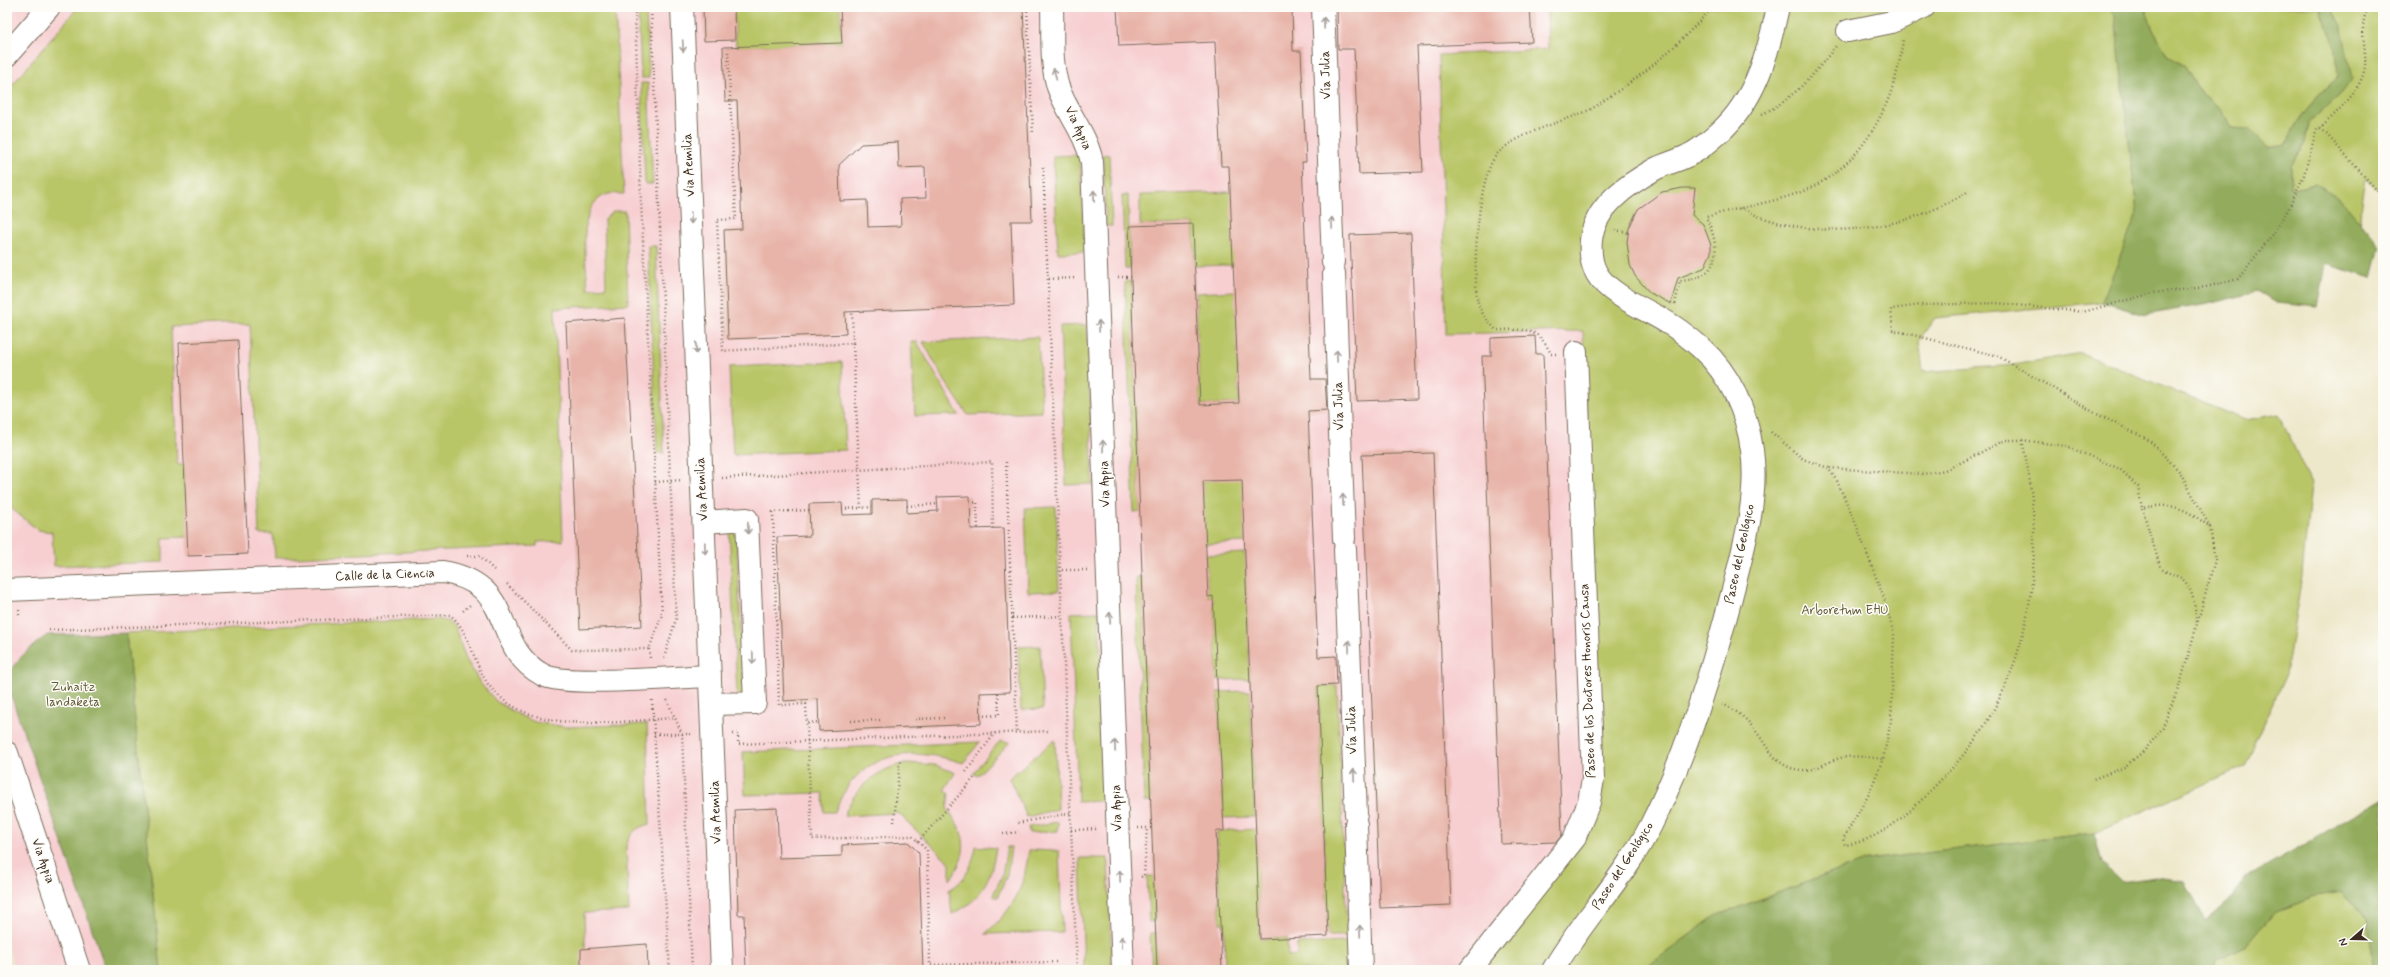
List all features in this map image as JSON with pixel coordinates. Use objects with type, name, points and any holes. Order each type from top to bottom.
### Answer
[{"type":"street","points":[[7,55],[49,7]]},
{"type":"street","name":"Via Aemilia","points":[[682,7],[722,970]]},
{"type":"street","name":"Via Appia","points":[[1052,7],[1054,68],[1059,88],[1086,138],[1092,162],[1123,970]]},
{"type":"street","name":"Vía Julia","points":[[1323,7],[1361,970]]},
{"type":"street","name":"Paseo del Geológico","points":[[1553,970],[1650,827],[1674,772],[1721,638],[1745,541],[1753,484],[1752,451],[1740,403],[1726,376],[1702,349],[1671,324],[1610,289],[1597,275],[1591,259],[1590,247],[1594,226],[1601,211],[1621,192],[1656,168],[1690,155],[1720,132],[1732,119],[1749,96],[1765,61],[1778,7]]},
{"type":"street","points":[[1848,31],[1892,22],[1915,12]]},
{"type":"street","name":"Paseo de los Doctores Honoris Causa","points":[[1470,970],[1574,840],[1591,794],[1593,779],[1576,352]]},
{"type":"street","points":[[704,522],[747,519],[755,703],[711,704]]},
{"type":"street","name":"Calle de la Ciencia","points":[[7,590],[442,572],[472,580],[485,590],[496,606],[521,660],[544,676],[559,680],[581,680],[657,686],[710,676]]},
{"type":"street","name":"Via Appia","points":[[7,753],[79,970]]},
{"type":"path","points":[[505,582],[572,650],[649,649],[662,615],[641,202],[635,7]]},
{"type":"path","points":[[651,7],[676,619],[661,664],[653,719],[670,970]]},
{"type":"path","points":[[1027,7],[1033,134]]},
{"type":"path","points":[[1576,352],[1551,354],[1543,338],[1531,330],[1496,330],[1485,318],[1478,302],[1477,274],[1480,203],[1486,174],[1498,152],[1525,136],[1588,110],[1628,85],[1687,37],[1712,7]]},
{"type":"path","points":[[2093,780],[2123,768],[2144,751],[2162,728],[2181,681],[2198,626],[2215,560],[2210,527],[2180,472],[2149,440],[2095,413],[1998,356],[1893,330],[1891,309],[1921,305],[1997,303],[2083,312],[2154,293],[2206,287],[2238,279],[2272,235],[2289,208],[2304,175],[2318,128],[2321,128],[2358,86],[2365,65],[2361,30],[2369,7]]},
{"type":"path","points":[[1671,324],[1680,281],[1701,276],[1710,269],[1715,257],[1716,244],[1706,217],[1782,198],[1806,190],[1847,164],[1863,146],[1879,120],[1895,84],[1902,52],[1915,12]]},
{"type":"path","points":[[1732,119],[1760,115],[1784,101],[1815,73],[1848,31]]},
{"type":"path","points":[[728,52],[736,219],[717,220],[723,351],[853,343]]},
{"type":"path","points":[[2321,128],[2383,197]]},
{"type":"path","points":[[1043,168],[1077,970]]},
{"type":"path","points":[[1740,208],[1759,218],[1793,227],[1826,231],[1896,222],[1951,202],[1967,192]]},
{"type":"path","points":[[852,311],[861,508]]},
{"type":"path","points":[[1769,430],[1803,459],[1828,468],[1923,474],[1945,470],[2005,440],[2022,440],[2066,446],[2120,469],[2128,475],[2138,487],[2142,508],[2160,566],[2166,572],[2180,578],[2186,583],[2192,595],[2198,626]]},
{"type":"path","points":[[1828,468],[1854,519],[1885,601],[1894,635],[1891,721],[1883,759],[1868,796],[1843,839],[1845,845],[1860,844],[1891,826],[1925,797],[1956,764],[1981,731],[2005,684],[2021,642],[2028,610],[2034,563],[2035,516],[2031,477],[2022,440]]},
{"type":"path","points":[[720,478],[992,462],[993,528]]},
{"type":"path","points":[[1006,462],[1017,733]]},
{"type":"path","points":[[655,482],[684,480]]},
{"type":"path","points":[[970,503],[977,502],[978,529]]},
{"type":"path","points":[[907,506],[938,504]]},
{"type":"path","points":[[2142,508],[2164,504],[2192,514],[2210,527]]},
{"type":"path","points":[[842,508],[872,507]]},
{"type":"path","points":[[809,510],[773,512],[779,705],[806,704],[812,839],[912,836],[927,850],[930,965],[1058,962]]},
{"type":"path","points":[[464,556],[480,556],[500,576]]},
{"type":"path","points":[[49,630],[450,615],[457,620],[462,629],[473,658],[488,684],[504,700],[523,712],[543,719],[562,722],[675,718]]},
{"type":"path","points":[[1012,618],[1063,616]]},
{"type":"path","points":[[657,686],[663,690],[682,734],[692,970]]},
{"type":"path","points":[[980,716],[999,716],[998,693]]},
{"type":"path","points":[[1700,699],[1721,703],[1737,710],[1755,730],[1768,751],[1783,765],[1802,770],[1819,768],[1846,757],[1883,759]]},
{"type":"path","points":[[915,719],[944,718]]},
{"type":"path","points":[[851,721],[881,720]]},
{"type":"path","points":[[808,723],[819,722]]},
{"type":"path","points":[[730,734],[738,734],[738,744],[1049,731]]},
{"type":"path","points":[[966,772],[995,733]]},
{"type":"path","points":[[654,734],[695,734]]},
{"type":"path","points":[[894,822],[900,759]]},
{"type":"path","points":[[918,842],[974,778]]},
{"type":"path","points":[[1018,823],[1070,813]]},
{"type":"path","points":[[1141,828],[1152,828]]},
{"type":"path","points":[[1140,877],[1144,876],[1147,828]]},
{"type":"path","points":[[1003,834],[1019,832]]},
{"type":"shaded area","points":[[7,7],[2109,7],[2102,302],[1935,318],[1919,340],[1923,372],[2014,365],[2081,353],[2245,420],[2279,414],[2311,484],[2302,575],[2286,674],[2245,766],[2094,833],[1867,860],[1715,916],[1643,970],[14,970],[7,941]]},
{"type":"green space","points":[[78,7],[615,7],[624,194],[608,194],[597,200],[590,209],[586,222],[585,250],[588,289],[606,287],[604,219],[614,211],[625,211],[628,304],[555,308],[563,541],[537,542],[537,546],[275,558],[273,534],[259,534],[250,324],[171,327],[177,464],[184,464],[188,537],[163,538],[163,562],[54,566],[52,532],[38,530],[7,505],[7,91]]},
{"type":"green space","points":[[638,7],[646,7],[649,78],[641,78]]},
{"type":"green space","points":[[734,7],[840,7],[842,43],[736,47]]},
{"type":"green space","name":"Arboretum EHU","points":[[1547,7],[2109,7],[2115,15],[2137,213],[2102,302],[1935,318],[1919,340],[1923,372],[2014,365],[2081,353],[2245,420],[2279,414],[2311,484],[2302,575],[2286,674],[2245,766],[2094,833],[1867,860],[1715,916],[1643,970],[1482,970],[1601,792],[1583,331],[1446,334],[1439,55],[1548,49]]},
{"type":"green space","points":[[2109,7],[2145,7],[2153,30],[2168,56],[2185,66],[2200,92],[2220,108],[2231,128],[2249,129],[2268,148],[2287,144],[2296,124],[2308,108],[2338,77],[2336,50],[2319,7],[2331,7],[2342,28],[2352,79],[2342,93],[2309,122],[2305,143],[2291,166],[2291,188],[2316,184],[2339,197],[2380,246],[2372,278],[2326,264],[2318,307],[2276,303],[2256,292],[2208,304],[2145,315],[2102,302],[2137,213],[2115,15]]},
{"type":"green space","points":[[2145,7],[2319,7],[2336,50],[2338,77],[2314,100],[2301,116],[2287,144],[2268,148],[2249,129],[2231,128],[2220,108],[2200,92],[2185,66],[2168,56],[2153,30]]},
{"type":"green space","points":[[2331,7],[2383,7],[2383,196],[2366,178],[2359,223],[2339,197],[2316,184],[2291,188],[2291,166],[2305,143],[2309,122],[2342,93],[2342,28]]},
{"type":"green space","points":[[641,83],[648,83],[653,184],[645,184]]},
{"type":"green space","points":[[1109,154],[1112,226],[1106,226],[1103,155]]},
{"type":"green space","points":[[1080,155],[1085,252],[1058,253],[1053,156]]},
{"type":"green space","points":[[1231,192],[1234,265],[1195,266],[1193,224],[1140,225],[1140,195]]},
{"type":"green space","points":[[1128,195],[1130,269],[1125,269],[1122,196]]},
{"type":"green space","points":[[648,246],[656,246],[664,453],[657,453]]},
{"type":"green space","points":[[1131,281],[1140,512],[1134,512],[1125,282]]},
{"type":"green space","points":[[1235,291],[1239,403],[1200,405],[1196,293]]},
{"type":"green space","points":[[1087,325],[1093,484],[1066,485],[1060,326]]},
{"type":"green space","points":[[1038,337],[1042,412],[968,415],[945,381],[923,342]]},
{"type":"green space","points":[[911,342],[917,342],[959,415],[915,416]]},
{"type":"green space","points":[[842,362],[846,450],[733,455],[729,367]]},
{"type":"green space","points":[[1240,415],[1245,542],[1205,544],[1203,481],[1216,480]]},
{"type":"green space","points":[[1056,507],[1059,591],[1028,592],[1025,508]]},
{"type":"green space","points":[[729,527],[736,527],[744,695],[737,696]]},
{"type":"green space","points":[[1245,553],[1250,679],[1217,680],[1213,597],[1208,597],[1206,555]]},
{"type":"green space","points":[[1136,577],[1142,577],[1151,802],[1144,802]]},
{"type":"green space","points":[[1099,612],[1106,801],[1078,802],[1071,613]]},
{"type":"green space","points":[[437,619],[449,622],[455,628],[466,659],[481,684],[497,702],[519,715],[535,722],[566,727],[647,724],[650,824],[634,831],[629,838],[626,847],[629,911],[584,913],[586,970],[161,970],[126,633]]},
{"type":"green space","name":"Zuhaitz landaketa","points":[[126,633],[161,970],[106,970],[7,681],[9,673],[18,660],[48,635]]},
{"type":"green space","points":[[1040,646],[1043,709],[1021,710],[1018,647]]},
{"type":"green space","points":[[1337,685],[1347,936],[1328,936],[1318,686]]},
{"type":"green space","points":[[1250,691],[1255,817],[1223,818],[1218,692]]},
{"type":"green space","points":[[1055,740],[1058,809],[1027,817],[1009,778]]},
{"type":"green space","points":[[1000,741],[1010,742],[977,776],[973,773]]},
{"type":"green space","points":[[980,742],[963,763],[943,757],[904,755],[887,758],[870,765],[856,776],[844,792],[835,812],[824,812],[823,793],[745,795],[743,752]]},
{"type":"green space","points":[[907,763],[936,765],[955,773],[945,789],[949,794],[947,809],[959,827],[964,844],[960,861],[950,880],[950,863],[898,813],[844,816],[854,797],[868,781],[886,769]]},
{"type":"green space","points":[[2383,799],[2383,970],[2375,970],[2367,919],[2342,892],[2314,896],[2274,913],[2246,945],[2216,960],[2214,970],[1643,970],[1715,916],[1867,860],[2094,833],[2102,863],[2121,882],[2155,877],[2185,881],[2205,921],[2233,897],[2245,878]]},
{"type":"green space","points":[[1058,822],[1058,831],[1029,833],[1028,827]]},
{"type":"green space","points":[[1256,829],[1260,939],[1287,938],[1288,956],[1297,955],[1297,944],[1347,942],[1348,970],[1225,970],[1224,923],[1220,923],[1217,831]]},
{"type":"green space","points":[[976,846],[996,848],[988,879],[978,895],[971,902],[952,914],[949,890],[960,882],[968,871]]},
{"type":"green space","points":[[1007,847],[1011,847],[1007,875],[997,898],[993,895],[1002,876]]},
{"type":"green space","points":[[1029,850],[1059,851],[1062,932],[985,934],[996,924],[1011,906],[1021,887]]},
{"type":"green space","points":[[1080,858],[1108,858],[1112,970],[1084,970]]},
{"type":"green space","points":[[1147,876],[1154,876],[1155,921],[1149,922]]},
{"type":"green space","points":[[2342,892],[2367,919],[2375,970],[2214,970],[2216,960],[2246,945],[2274,913],[2314,896]]},
{"type":"green space","points":[[1150,933],[1156,933],[1157,970],[1152,970]]},
{"type":"building","points":[[703,7],[734,7],[735,40],[704,41]]},
{"type":"building","points":[[840,7],[1023,7],[1032,221],[1011,221],[1014,305],[845,312],[846,334],[728,339],[724,230],[742,229],[737,101],[725,101],[723,47],[842,43]],"holes":[[[898,142],[899,168],[925,167],[926,198],[900,199],[901,226],[868,227],[867,200],[840,201],[839,165],[861,144]]]},
{"type":"building","points":[[1117,7],[1292,7],[1293,51],[1301,51],[1306,162],[1302,162],[1311,379],[1325,379],[1327,410],[1308,411],[1318,657],[1336,656],[1337,685],[1318,686],[1328,936],[1260,939],[1242,480],[1203,481],[1208,597],[1213,596],[1224,831],[1216,831],[1222,970],[1157,970],[1129,226],[1193,224],[1200,405],[1239,403],[1229,166],[1221,166],[1215,42],[1119,46]]},
{"type":"building","points":[[1337,7],[1530,7],[1532,42],[1417,46],[1423,172],[1359,174],[1354,49],[1338,49]]},
{"type":"building","points":[[1683,188],[1695,188],[1692,215],[1703,224],[1711,245],[1711,253],[1704,268],[1678,278],[1671,304],[1650,293],[1635,276],[1630,265],[1627,242],[1629,228],[1638,209],[1662,192]]},
{"type":"building","points":[[1411,233],[1417,399],[1357,401],[1350,235]]},
{"type":"building","points":[[625,318],[642,626],[580,629],[566,323]]},
{"type":"building","points":[[1535,336],[1536,354],[1543,354],[1562,835],[1556,842],[1501,844],[1482,356],[1491,356],[1491,338]]},
{"type":"building","points":[[238,340],[248,554],[188,556],[179,343]]},
{"type":"building","points":[[1433,453],[1451,905],[1380,908],[1362,455]]},
{"type":"building","points":[[970,496],[971,529],[1004,528],[1010,692],[980,693],[981,724],[819,731],[818,699],[784,701],[777,537],[810,536],[809,504],[842,503],[843,515],[872,514],[872,500],[907,499],[907,513],[938,511],[937,497]]},
{"type":"building","points":[[777,808],[779,858],[842,856],[842,845],[908,842],[919,853],[923,970],[746,970],[744,915],[738,915],[735,810]]},
{"type":"building","points":[[647,944],[648,970],[581,970],[581,949]]}]
